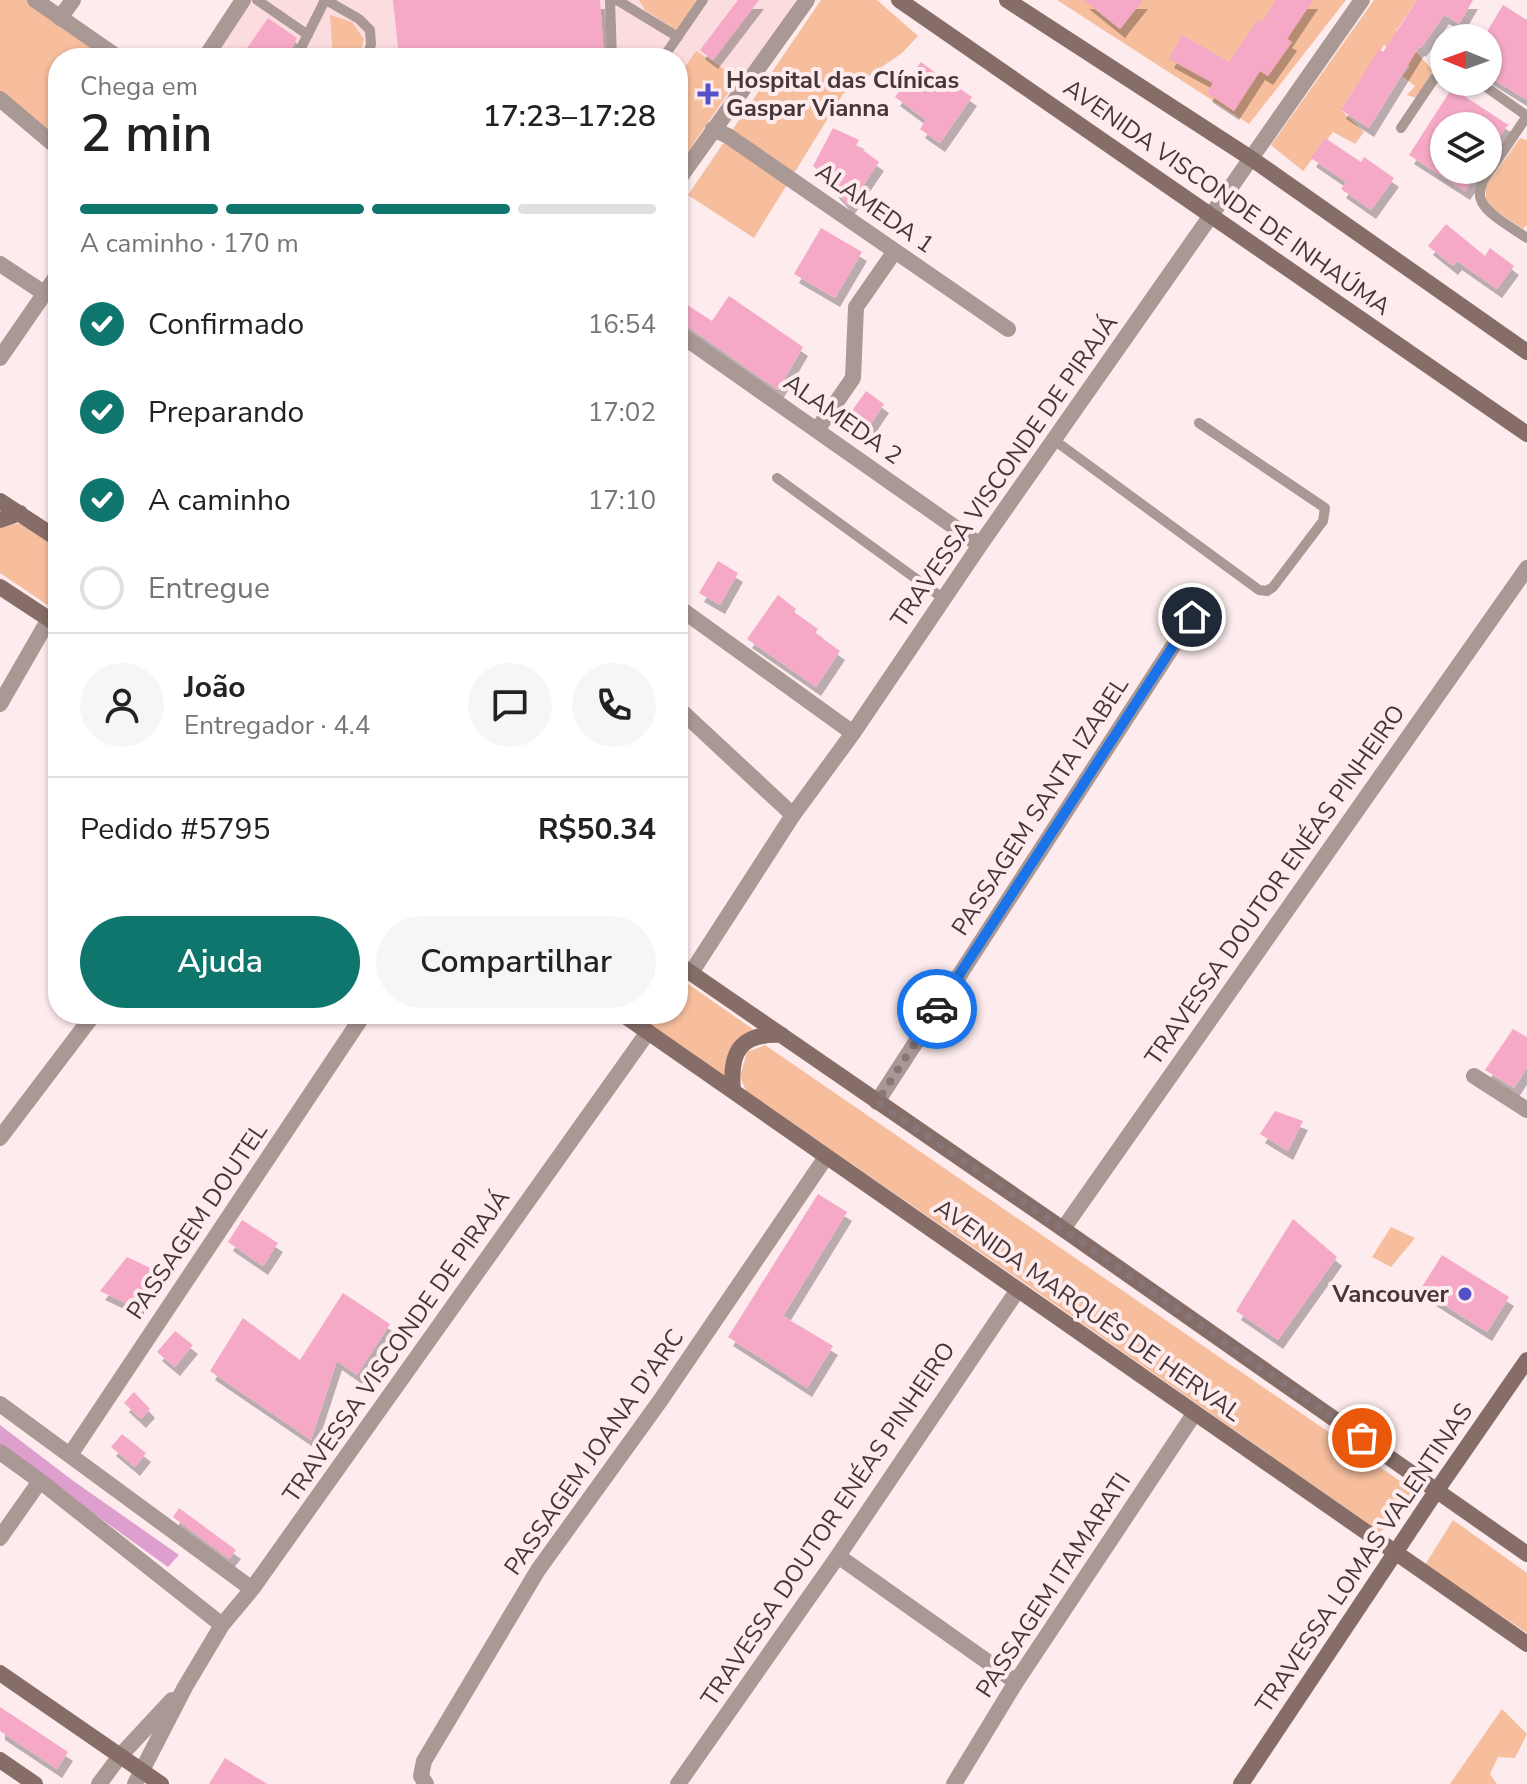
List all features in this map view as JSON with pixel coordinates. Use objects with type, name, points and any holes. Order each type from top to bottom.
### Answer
[{"type":"main road","name":"AVENIDA VISCONDE DE INHAÚMA","points":[[899,0],[1527,434]]},
{"type":"main road","name":"AVENIDA VISCONDE DE INHAÚMA","points":[[1007,0],[1252,159],[1527,352]]},
{"type":"main road","points":[[0,501],[48,532]]},
{"type":"main road","points":[[0,520],[20,513]]},
{"type":"main road","points":[[0,587],[48,618]]},
{"type":"main road","points":[[688,971],[1527,1554]]},
{"type":"main road","name":"AVENIDA MARQUÊS DE HERVAL","points":[[636,1024],[1527,1644]]},
{"type":"main road","points":[[733,1090],[732,1071],[740,1047],[750,1038],[764,1034],[784,1036]]},
{"type":"main road","name":"TRAVESSA LOMAS VALENTINAS","points":[[1241,1784],[1527,1360]]},
{"type":"main road","points":[[0,1673],[120,1756],[139,1778],[161,1784]]},
{"type":"main road","points":[[0,1760],[35,1784]]},
{"type":"street","points":[[35,0],[104,48]]},
{"type":"street","points":[[60,18],[73,0]]},
{"type":"street","points":[[212,48],[243,0]]},
{"type":"street","points":[[688,165],[807,0]]},
{"type":"street","name":"TRAVESSA VISCONDE DE PIRAJÁ","points":[[688,962],[853,733],[980,545],[1362,0]]},
{"type":"street","points":[[0,99],[48,140]]},
{"type":"street","name":"ALAMEDA 1","points":[[713,129],[728,136],[1008,329]]},
{"type":"street","points":[[817,430],[853,378],[856,307],[895,251]]},
{"type":"street","points":[[0,264],[44,293]]},
{"type":"street","points":[[0,358],[48,288]]},
{"type":"street","name":"ALAMEDA 2","points":[[688,340],[980,545]]},
{"type":"street","name":"TRAVESSA DOUTOR ENÉAS PINHEIRO","points":[[1063,1229],[1527,568]]},
{"type":"street","points":[[688,614],[853,733]]},
{"type":"street","name":"PASSAGEM SANTA IZABEL","points":[[877,1102],[1192,617]]},
{"type":"street","points":[[0,704],[48,631]]},
{"type":"street","points":[[688,717],[793,815]]},
{"type":"street","points":[[0,1138],[86,1024]]},
{"type":"street","name":"PASSAGEM DOUTEL","points":[[70,1455],[357,1024]]},
{"type":"street","name":"TRAVESSA VISCONDE DE PIRAJÁ","points":[[139,1778],[185,1687],[222,1625],[252,1589],[648,1032]]},
{"type":"street","points":[[1474,1076],[1527,1110]]},
{"type":"street","name":"PASSAGEM JOANA D'ARC","points":[[426,1784],[421,1776],[424,1761],[538,1570],[660,1401],[826,1157]]},
{"type":"street","name":"TRAVESSA DOUTOR ENÉAS PINHEIRO","points":[[678,1784],[838,1556],[1017,1291]]},
{"type":"street","points":[[0,1404],[252,1589]]},
{"type":"street","name":"PASSAGEM ITAMARATI","points":[[954,1784],[1016,1682],[1194,1414]]},
{"type":"street","points":[[0,1452],[222,1625]]},
{"type":"street","points":[[0,1538],[40,1481]]},
{"type":"street","points":[[838,1556],[1016,1682]]},
{"type":"street","name":"TRAVESSA VISCONDE DE PIRAJÁ","points":[[99,1784],[120,1756],[185,1687]]},
{"type":"lane","points":[[257,0],[308,35]]},
{"type":"lane","points":[[301,48],[326,0],[359,19],[370,30],[370,48]]},
{"type":"lane","points":[[610,0],[612,48]]},
{"type":"lane","points":[[670,48],[703,0]]},
{"type":"lane","points":[[624,2],[678,37]]},
{"type":"lane","points":[[1401,128],[1430,85]]},
{"type":"lane","points":[[1499,96],[1527,116],[1479,191],[1487,210],[1527,238]]},
{"type":"lane","points":[[1054,440],[1259,590],[1267,591],[1323,521],[1325,508],[1199,423]]},
{"type":"lane","points":[[777,478],[944,599]]},
{"type":"shaded area","points":[[0,0],[35,0],[105,48],[48,48],[48,140],[0,99]]},
{"type":"shaded area","name":"Hospital das Clínicas Gaspar Vianna","points":[[243,0],[807,0],[688,166],[688,48],[212,48]]},
{"type":"shaded area","points":[[639,0],[696,0],[678,31],[645,10]]},
{"type":"shaded area","points":[[821,0],[877,0],[918,36],[902,53],[843,94],[754,238],[688,195]]},
{"type":"shaded area","points":[[1057,0],[1346,0],[1249,124]]},
{"type":"shaded area","points":[[1374,0],[1417,0],[1396,31],[1430,67],[1430,75],[1417,98],[1407,95],[1415,86],[1402,76],[1410,67],[1384,45],[1341,110],[1364,132],[1355,144],[1333,132],[1303,171],[1271,145]]},
{"type":"shaded area","points":[[330,15],[352,22],[364,39],[362,48],[332,48]]},
{"type":"shaded area","points":[[696,51],[738,78],[688,151],[688,63]]},
{"type":"shaded area","points":[[1520,138],[1527,140],[1527,225],[1523,229],[1493,209],[1486,199],[1487,184],[1502,184],[1502,163]]},
{"type":"shaded area","points":[[5,523],[22,524],[48,541],[48,605],[0,573],[0,528]]},
{"type":"shaded area","points":[[688,984],[757,1032],[727,1082],[646,1024],[688,1024]]},
{"type":"shaded area","points":[[765,1045],[1413,1490],[1404,1512],[1380,1532],[746,1091],[740,1076],[747,1052]]},
{"type":"shaded area","points":[[1391,1227],[1415,1238],[1391,1267],[1372,1257]]},
{"type":"shaded area","points":[[0,1425],[179,1555],[168,1567],[0,1446]]},
{"type":"shaded area","points":[[1453,1520],[1527,1573],[1527,1633],[1425,1565]]},
{"type":"shaded area","points":[[1502,1709],[1527,1734],[1515,1758],[1498,1757],[1490,1774],[1497,1784],[1450,1784]]},
{"type":"building","points":[[393,0],[600,0],[603,48],[398,48]]},
{"type":"building","points":[[738,0],[759,0],[713,60],[700,50]]},
{"type":"building","points":[[1084,0],[1143,0],[1120,29]]},
{"type":"building","points":[[1276,0],[1313,0],[1287,39],[1292,42],[1268,76],[1260,71],[1234,111],[1207,93],[1213,83],[1169,59],[1182,35],[1229,62],[1258,19],[1262,22]]},
{"type":"building","points":[[1417,0],[1473,0],[1459,24],[1444,15],[1438,24],[1430,24],[1430,35],[1419,47],[1369,128],[1341,110],[1379,49],[1383,52]]},
{"type":"building","points":[[1503,5],[1527,20],[1527,100],[1502,85],[1502,24],[1492,24]]},
{"type":"building","points":[[268,18],[297,38],[292,48],[247,48]]},
{"type":"building","points":[[921,62],[972,97],[940,143],[920,129],[926,120],[895,97]]},
{"type":"building","points":[[1447,96],[1464,96],[1489,112],[1437,112]]},
{"type":"building","points":[[1502,121],[1510,126],[1502,134]]},
{"type":"building","points":[[1430,122],[1430,168],[1409,155]]},
{"type":"building","points":[[833,128],[859,140],[856,145],[879,162],[849,206],[833,188],[835,184],[813,166]]},
{"type":"building","points":[[1325,138],[1361,162],[1364,157],[1394,178],[1371,210],[1341,189],[1346,182],[1311,158]]},
{"type":"building","points":[[1454,184],[1470,184],[1465,191]]},
{"type":"building","points":[[1446,224],[1485,256],[1490,248],[1514,266],[1497,289],[1457,261],[1453,266],[1428,246]]},
{"type":"building","points":[[821,228],[862,252],[835,298],[794,274]]},
{"type":"building","points":[[729,296],[803,347],[778,390],[688,327],[688,305],[712,321]]},
{"type":"building","points":[[866,391],[884,404],[868,428],[849,415]]},
{"type":"building","points":[[718,561],[738,573],[720,605],[699,593]]},
{"type":"building","points":[[778,595],[796,609],[794,612],[818,629],[815,633],[840,651],[816,687],[747,639]]},
{"type":"building","points":[[1513,1029],[1527,1037],[1527,1068],[1514,1088],[1485,1070]]},
{"type":"building","points":[[1275,1111],[1303,1121],[1288,1151],[1260,1134]]},
{"type":"building","points":[[818,1194],[847,1212],[783,1316],[833,1346],[807,1388],[728,1337]]},
{"type":"building","points":[[1293,1219],[1337,1257],[1278,1340],[1236,1311]]},
{"type":"building","points":[[242,1220],[278,1243],[263,1266],[228,1242]]},
{"type":"building","name":"Vancouver","points":[[1442,1255],[1509,1297],[1487,1332],[1420,1290]]},
{"type":"building","points":[[127,1257],[161,1273],[141,1297],[138,1309],[100,1291]]},
{"type":"building","points":[[343,1293],[390,1324],[357,1375],[337,1361],[311,1440],[210,1371],[243,1318],[300,1360]]},
{"type":"building","points":[[175,1331],[193,1345],[175,1367],[157,1352]]},
{"type":"building","points":[[134,1392],[150,1409],[141,1419],[124,1403]]},
{"type":"building","points":[[122,1434],[146,1453],[135,1467],[111,1447]]},
{"type":"building","points":[[179,1508],[236,1550],[229,1559],[173,1517]]},
{"type":"building","points":[[0,1707],[68,1752],[57,1769],[0,1731]]},
{"type":"building","points":[[225,1758],[267,1784],[209,1784]]},
{"type":"way so far","points":[[937,1009],[877,1102],[1362,1438]]},
{"type":"place","name":"Hospital das Clínicas Gaspar Vianna","points":[[708,94]]},
{"type":"place","name":"Vancouver","points":[[1465,1294]]},
{"type":"route","points":[[937,1009],[1192,617]]}]
